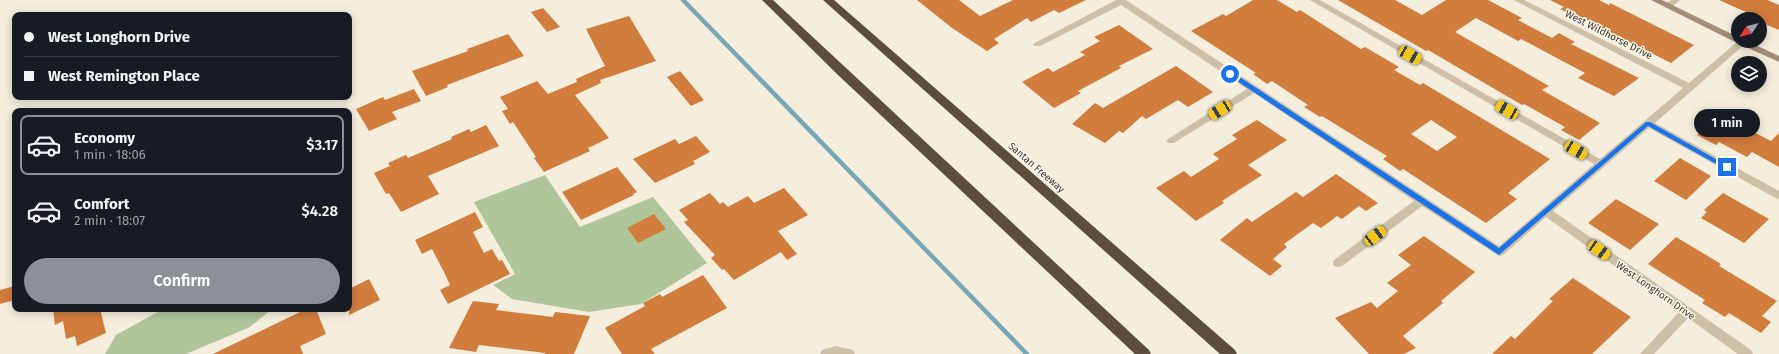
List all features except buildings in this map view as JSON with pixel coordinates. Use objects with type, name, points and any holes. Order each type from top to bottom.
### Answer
[{"type":"highway","points":[[767,0],[1144,354]]},
{"type":"highway","name":"Santan Freeway","points":[[828,0],[1230,354]]},
{"type":"street","points":[[1314,0],[1601,164]]},
{"type":"street","name":"West Wildhorse Drive","points":[[1518,0],[1689,87]]},
{"type":"street","points":[[1655,0],[1731,37]]},
{"type":"street","points":[[1668,6],[1676,0]]},
{"type":"street","points":[[1037,44],[1121,1],[1499,252],[1732,48]]},
{"type":"street","points":[[1755,48],[1779,59]]},
{"type":"street","points":[[1171,140],[1254,89]]},
{"type":"street","points":[[1648,123],[1779,196]]},
{"type":"street","points":[[1338,263],[1422,200]]},
{"type":"street","name":"West Longhorn Drive","points":[[1546,212],[1747,354]]},
{"type":"street","points":[[1646,354],[1686,312]]},
{"type":"street","points":[[831,352],[849,354]]},
{"type":"green space","points":[[545,175],[580,227],[653,197],[707,263],[641,304],[589,312],[512,299],[493,285],[515,274],[474,202]]},
{"type":"green space","points":[[158,312],[268,312],[250,327],[186,354],[105,354],[116,335]]},
{"type":"waterway","points":[[683,0],[1027,354]]},
{"type":"route","points":[[1230,74],[1499,252],[1648,123],[1727,167]]}]
